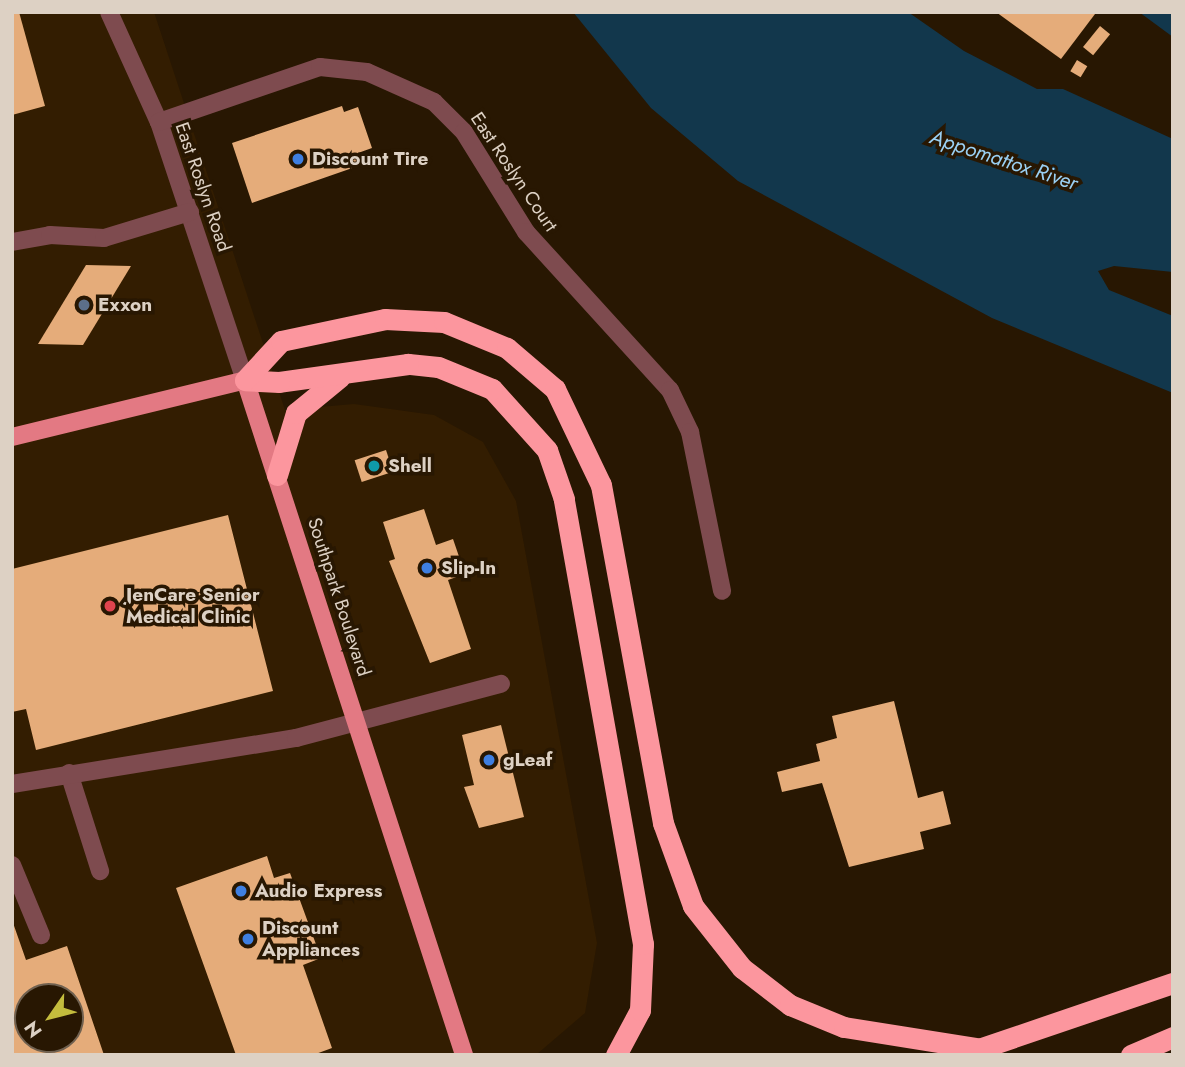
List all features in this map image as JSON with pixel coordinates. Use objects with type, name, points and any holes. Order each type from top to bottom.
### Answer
[{"type":"highway","points":[[245,380],[281,341],[405,318],[484,335],[534,368],[574,416],[601,485],[663,823],[698,915],[742,968],[790,1005],[844,1027],[971,1052],[1173,983]]},
{"type":"highway","points":[[245,380],[408,363],[466,376],[515,408],[556,471],[642,944],[640,1010],[616,1055]]},
{"type":"highway","points":[[277,475],[296,413],[313,393],[354,369]]},
{"type":"highway","points":[[1130,1055],[1173,1037]]},
{"type":"main road","points":[[12,437],[245,380]]},
{"type":"main road","name":"Southpark Boulevard","points":[[245,380],[464,1055]]},
{"type":"street","name":"East Roslyn Road","points":[[109,12],[159,122],[245,380]]},
{"type":"street","name":"East Roslyn Court","points":[[159,122],[320,67],[367,72],[434,102],[464,132],[526,232],[670,390],[690,432],[722,591]]},
{"type":"street","points":[[12,242],[50,235],[89,240],[190,212]]},
{"type":"street","points":[[12,784],[296,738],[501,684]]},
{"type":"street","points":[[69,773],[100,872]]},
{"type":"street","points":[[12,865],[41,935]]},
{"type":"shaded area","points":[[12,12],[154,12],[285,410],[354,404],[434,415],[483,442],[516,501],[597,943],[585,1013],[536,1055],[12,1055]]},
{"type":"water","name":"Appomattox River","points":[[573,12],[908,12],[964,51],[1037,89],[1063,89],[1173,139],[1173,272],[1114,266],[1098,271],[1109,290],[1173,316],[1173,393],[992,318],[738,181],[651,108]]},
{"type":"water","points":[[1139,12],[1173,12],[1173,37]]},
{"type":"building","points":[[12,12],[19,12],[45,106],[12,115]]},
{"type":"building","points":[[996,12],[1092,12],[1095,14],[1061,59]]},
{"type":"building","points":[[1100,26],[1110,34],[1093,55],[1083,47]]},
{"type":"building","points":[[1077,60],[1087,66],[1081,77],[1070,71]]},
{"type":"building","name":"Discount Tire","points":[[342,106],[344,112],[358,107],[372,148],[358,153],[361,165],[252,203],[232,143]]},
{"type":"building","name":"Exxon","points":[[86,265],[131,266],[83,345],[38,344]]},
{"type":"building","name":"Shell","points":[[386,450],[393,472],[362,482],[355,460]]},
{"type":"building","name":"Shell","points":[[424,509],[436,545],[453,539],[465,574],[448,580],[471,649],[430,663],[389,561],[395,559],[383,522]]},
{"type":"building","points":[[228,515],[273,691],[36,750],[26,709],[12,712],[12,569]]},
{"type":"building","points":[[894,701],[918,798],[943,791],[951,824],[920,832],[924,849],[849,867],[822,783],[782,792],[777,772],[820,761],[816,744],[837,738],[832,716]]},
{"type":"building","name":"gLeaf","points":[[501,725],[524,817],[479,828],[464,787],[474,785],[462,735]]},
{"type":"building","points":[[267,856],[274,878],[290,873],[321,958],[303,965],[332,1048],[313,1055],[236,1055],[176,888]]},
{"type":"building","points":[[12,920],[26,960],[67,946],[80,983],[14,983],[14,1053],[84,1053],[84,996],[104,1055],[12,1055]]},
{"type":"place","name":"Discount Tire","points":[[298,159]]},
{"type":"place","name":"Exxon","points":[[84,305]]},
{"type":"place","name":"Shell","points":[[374,466]]},
{"type":"place","name":"Slip-In","points":[[427,568]]},
{"type":"place","name":"JenCare Senior Medical Clinic","points":[[110,606]]},
{"type":"place","name":"gLeaf","points":[[489,760]]},
{"type":"place","name":"Audio Express","points":[[241,891]]},
{"type":"place","name":"Discount Appliances","points":[[248,939]]}]
